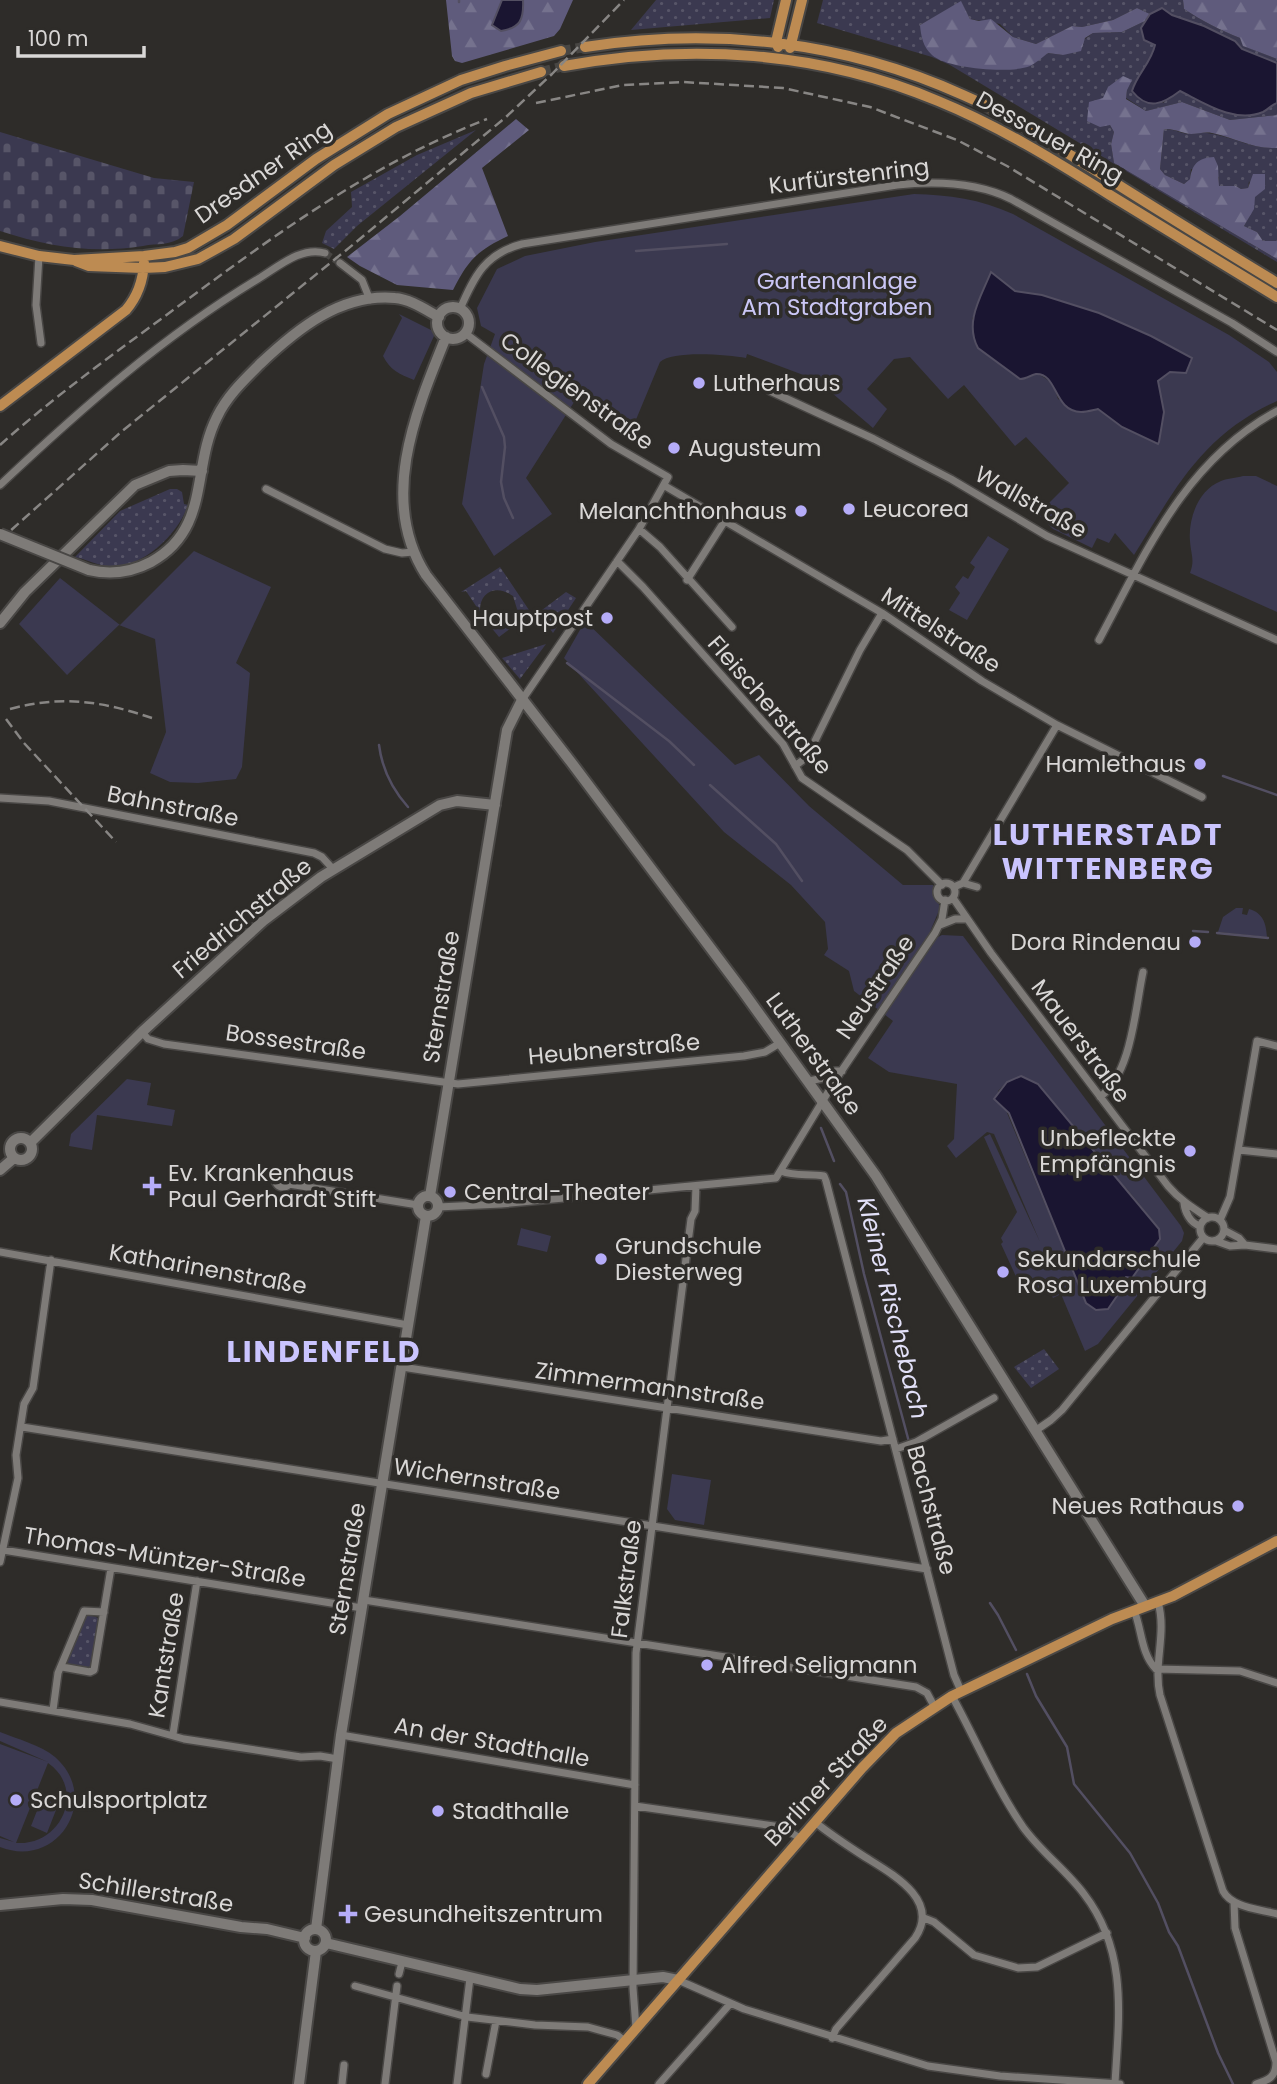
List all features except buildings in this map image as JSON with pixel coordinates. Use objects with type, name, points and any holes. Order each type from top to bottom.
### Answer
[{"type":"main road","points":[[782,59],[776,42],[786,0]]},
{"type":"main road","points":[[782,59],[792,45],[802,0]]},
{"type":"main road","points":[[585,47],[681,38],[729,38],[792,45]]},
{"type":"main road","name":"Dessauer Ring","points":[[792,45],[883,65],[966,96],[1041,137],[1277,283]]},
{"type":"main road","name":"Dresdner Ring","points":[[144,262],[205,239],[320,156],[388,114],[484,72],[561,51]]},
{"type":"main road","points":[[564,66],[680,53],[782,59]]},
{"type":"main road","name":"Dessauer Ring","points":[[782,59],[880,80],[937,100],[978,119],[1056,162],[1277,297]]},
{"type":"main road","name":"Dresdner Ring","points":[[0,246],[39,256],[74,260],[177,265],[218,249],[329,169],[397,127],[486,88],[541,72]]},
{"type":"main road","points":[[0,406],[125,310],[138,292],[144,262]]},
{"type":"main road","name":"Berliner Straße","points":[[588,2084],[878,1750],[896,1734],[934,1706],[957,1694],[1139,1608],[1181,1592],[1277,1541]]},
{"type":"street","name":"Kurfürstenring","points":[[460,309],[476,275],[487,262],[500,251],[522,244],[897,185],[944,184],[989,190],[1011,199],[1224,319],[1277,352]]},
{"type":"street","points":[[0,485],[80,411],[163,343],[292,258],[310,252],[325,253]]},
{"type":"street","points":[[39,256],[36,305],[41,343]]},
{"type":"street","points":[[340,263],[362,280],[370,300]]},
{"type":"street","points":[[0,534],[89,570],[112,573],[142,566],[164,553],[180,538],[189,524],[195,507],[209,435],[229,396],[296,331],[314,319],[342,307],[370,300],[401,299],[439,317]]},
{"type":"street","points":[[448,308],[460,309],[469,320],[469,326],[465,333],[456,339],[446,337],[438,328],[439,317],[448,308]]},
{"type":"street","name":"Collegienstraße","points":[[465,333],[611,444],[668,477],[664,486]]},
{"type":"street","name":"Lutherstraße","points":[[446,337],[417,411],[407,455],[404,516],[413,551],[426,575],[809,1081],[890,1196],[1035,1431],[1139,1608]]},
{"type":"street","name":"Wallstraße","points":[[770,391],[874,439],[951,479],[1037,530],[1277,640]]},
{"type":"street","points":[[1099,640],[1133,576],[1181,497],[1202,469],[1239,435],[1277,411]]},
{"type":"street","points":[[0,623],[25,592],[135,485],[175,470],[202,471]]},
{"type":"street","points":[[495,805],[507,730],[522,700],[639,529],[664,486]]},
{"type":"street","name":"Mittelstraße","points":[[664,486],[882,613],[982,681],[1057,725],[1202,796]]},
{"type":"street","points":[[266,489],[385,549],[402,553],[413,551]]},
{"type":"street","points":[[687,580],[724,522]]},
{"type":"street","points":[[639,529],[660,547],[732,627]]},
{"type":"street","name":"Fleischerstraße","points":[[617,561],[783,744],[807,782],[907,850],[942,884]]},
{"type":"street","points":[[796,766],[807,757],[860,650],[882,613]]},
{"type":"street","points":[[954,887],[963,883],[1057,725]]},
{"type":"street","name":"Bahnstraße","points":[[0,798],[49,800],[314,853],[333,869]]},
{"type":"street","name":"Friedrichstraße","points":[[0,1170],[14,1158],[22,1160],[29,1157],[32,1149],[30,1143],[142,1032],[255,928],[305,888],[446,803],[465,801],[495,805]]},
{"type":"street","name":"Sternstraße","points":[[430,1196],[495,805]]},
{"type":"street","points":[[947,883],[954,887],[955,892],[949,899],[938,894],[942,884],[947,883]]},
{"type":"street","points":[[963,883],[977,887]]},
{"type":"street","name":"Mauerstraße","points":[[949,899],[967,919],[1155,1170],[1184,1203],[1208,1217]]},
{"type":"street","name":"Neustraße","points":[[781,1171],[842,1071],[940,925],[949,899]]},
{"type":"street","name":"Neustraße","points":[[940,925],[955,919],[967,919]]},
{"type":"street","points":[[1100,1097],[1110,1088],[1123,1065],[1143,972]]},
{"type":"street","name":"Bossestraße","points":[[142,1032],[148,1039],[164,1044],[449,1083]]},
{"type":"street","points":[[1216,1241],[1222,1237],[1224,1230],[1220,1220],[1227,1205],[1239,1150],[1257,1041],[1277,1046]]},
{"type":"street","name":"Heubnerstraße","points":[[449,1083],[744,1056],[765,1052],[780,1043]]},
{"type":"street","name":"Neustraße","points":[[809,1081],[828,1077],[835,1070],[842,1071]]},
{"type":"street","points":[[1,1136],[12,1142]]},
{"type":"street","points":[[12,1142],[21,1138],[30,1143]]},
{"type":"street","points":[[12,1142],[10,1150],[14,1158]]},
{"type":"street","points":[[1239,1150],[1277,1154]]},
{"type":"street","points":[[438,1207],[773,1179],[781,1171]]},
{"type":"street","name":"Bachstraße","points":[[781,1171],[797,1176],[824,1176],[957,1694],[1010,1807],[1025,1830],[1086,1896],[1107,1933],[1118,1973],[1120,1994],[1118,2084]]},
{"type":"street","points":[[289,1184],[418,1205]]},
{"type":"street","name":"Falkstraße","points":[[634,1980],[638,1643],[691,1219],[695,1211],[696,1186]]},
{"type":"street","points":[[430,1196],[436,1200],[438,1207],[434,1214],[426,1216],[419,1212],[418,1205],[422,1198],[430,1196]]},
{"type":"street","name":"Mauerstraße","points":[[1184,1203],[1185,1212],[1200,1226]]},
{"type":"street","name":"Sternstraße","points":[[316,1929],[341,1735],[426,1216]]},
{"type":"street","points":[[1220,1220],[1208,1217],[1200,1226],[1203,1238],[1230,1246],[1277,1249]]},
{"type":"street","points":[[1224,1230],[1239,1238],[1245,1245]]},
{"type":"street","points":[[1035,1431],[1062,1410],[1203,1238]]},
{"type":"street","name":"Katharinenstraße","points":[[0,1252],[408,1325]]},
{"type":"street","points":[[0,1562],[18,1478],[16,1455],[24,1404],[33,1388],[51,1260]]},
{"type":"street","name":"Zimmermannstraße","points":[[402,1367],[881,1441],[893,1440]]},
{"type":"street","points":[[896,1449],[916,1442],[995,1398]]},
{"type":"street","name":"Wichernstraße","points":[[22,1427],[927,1569]]},
{"type":"street","name":"Thomas-Müntzer-Straße","points":[[3,1550],[197,1581],[638,1643],[916,1687],[924,1691],[934,1706]]},
{"type":"street","points":[[62,1667],[90,1672],[94,1670],[111,1568]]},
{"type":"street","name":"Kantstraße","points":[[173,1734],[197,1581]]},
{"type":"street","points":[[1158,1602],[1162,1625],[1160,1657],[1156,1669],[1160,1695],[1223,1891],[1226,1897],[1234,1902],[1277,1914]]},
{"type":"street","points":[[1139,1608],[1147,1660],[1156,1669],[1240,1671],[1277,1683]]},
{"type":"street","points":[[53,1710],[58,1674],[83,1611],[104,1612]]},
{"type":"street","points":[[0,1702],[173,1734],[184,1739],[301,1758],[320,1756],[338,1759]]},
{"type":"street","name":"An der Stadthalle","points":[[341,1735],[635,1785]]},
{"type":"street","points":[[635,1805],[781,1827],[800,1839]]},
{"type":"street","points":[[815,1822],[907,1886],[920,1903],[924,1918],[915,1938],[836,2029],[832,2038]]},
{"type":"street","name":"Schillerstraße","points":[[0,1905],[63,1899],[92,1900],[241,1927],[267,1929],[305,1938]]},
{"type":"street","points":[[1234,1902],[1235,1928],[1276,2062],[1275,2073],[1266,2081],[1256,2084]]},
{"type":"street","points":[[924,1918],[974,1955],[1018,1968],[1037,1967],[1107,1933]]},
{"type":"street","points":[[316,1929],[324,1934],[326,1943],[322,1949],[316,1951],[307,1947],[305,1938],[309,1931],[316,1929]]},
{"type":"street","points":[[326,1943],[400,1968],[529,1990],[663,1977],[678,1980],[730,2004],[928,2066],[1010,2077],[1118,2084]]},
{"type":"street","points":[[299,2084],[316,1951]]},
{"type":"street","points":[[457,2084],[470,1978]]},
{"type":"street","points":[[634,1980],[636,2028]]},
{"type":"street","points":[[355,1986],[467,2017],[588,2026],[610,2032],[625,2040]]},
{"type":"street","points":[[385,2084],[397,1986]]},
{"type":"street","points":[[659,2084],[730,2004]]},
{"type":"street","points":[[486,2074],[496,2021]]},
{"type":"street","points":[[342,2084],[344,2066]]},
{"type":"green space","points":[[446,0],[573,0],[554,36],[462,63],[455,61],[452,56]]},
{"type":"green space","points":[[656,0],[774,0],[770,18],[631,30]]},
{"type":"green space","points":[[823,0],[1183,0],[1184,9],[1240,38],[1244,46],[1277,59],[1277,63],[1242,49],[1235,41],[1172,15],[1162,8],[1150,14],[1137,8],[1113,20],[1082,27],[1072,26],[1036,44],[1013,37],[1000,24],[970,19],[961,2],[920,25],[1029,66],[1048,53],[1063,55],[1093,33],[1122,32],[1145,21],[1141,28],[1155,45],[1147,65],[1139,74],[1163,103],[1180,90],[1231,114],[1252,115],[1277,103],[1277,115],[1230,120],[1182,102],[1146,111],[1126,98],[1123,76],[1110,125],[1114,132],[1111,144],[1114,163],[1277,259],[1277,262],[950,65],[932,57],[817,23]]},
{"type":"green space","points":[[1183,0],[1277,0],[1277,59],[1243,46],[1240,38],[1184,9]]},
{"type":"green space","points":[[961,1],[970,19],[991,19],[1013,37],[1036,44],[1072,26],[1082,27],[1113,20],[1137,8],[1150,14],[1145,21],[1122,32],[1093,33],[1085,38],[1081,51],[1063,55],[1048,53],[1032,65],[1021,68],[980,69],[940,60],[929,52],[922,37],[920,25]]},
{"type":"green space","points":[[1123,76],[1132,80],[1126,99],[1146,111],[1182,102],[1230,120],[1277,115],[1277,148],[1252,145],[1212,133],[1188,134],[1164,129],[1160,169],[1165,175],[1184,184],[1190,179],[1192,169],[1197,163],[1214,157],[1218,166],[1219,186],[1236,186],[1241,189],[1248,188],[1253,174],[1265,174],[1265,189],[1255,197],[1254,209],[1244,226],[1257,232],[1263,241],[1277,241],[1277,259],[1114,163],[1111,144],[1114,132],[1110,125],[1100,127],[1087,121],[1089,102],[1103,98],[1108,87]]},
{"type":"green space","points":[[516,119],[529,130],[482,168],[508,236],[475,257],[453,290],[397,285],[347,257],[400,216]]},
{"type":"green space","points":[[1164,129],[1187,134],[1210,133],[1254,146],[1277,148],[1277,241],[1263,241],[1257,232],[1244,226],[1254,204],[1249,181],[1248,188],[1241,189],[1236,186],[1219,186],[1219,177],[1191,169],[1190,179],[1184,184],[1165,175],[1160,169]]},
{"type":"green space","points":[[476,130],[357,226],[334,249],[322,243],[326,231],[352,207],[351,192],[417,155]]},
{"type":"green space","points":[[0,132],[154,178],[194,182],[183,236],[164,244],[89,249],[54,245],[0,231]]},
{"type":"green space","name":"Gartenanlage Am Stadtgraben","points":[[914,194],[976,201],[1013,214],[1229,335],[1269,362],[1277,372],[1277,401],[1228,430],[1209,447],[1178,486],[1134,555],[1115,533],[1109,543],[1097,538],[1092,548],[1053,529],[1038,514],[1069,483],[1026,437],[1015,446],[964,385],[948,399],[910,357],[894,359],[867,389],[887,409],[873,428],[825,387],[806,376],[747,354],[746,358],[701,354],[676,356],[660,362],[630,434],[576,399],[526,478],[552,514],[494,556],[462,504],[484,364],[495,334],[481,326],[477,308],[497,269],[525,256],[595,242]],"holes":[[[991,273],[1015,291],[1170,372],[1158,381],[1159,443],[1122,427],[1098,409],[1082,412],[1058,399],[1051,384],[1037,374],[1025,379],[972,319]]]},
{"type":"green space","points":[[399,314],[433,331],[434,336],[414,380],[396,371],[383,356],[402,318]]},
{"type":"green space","points":[[1243,476],[1256,476],[1277,486],[1277,612],[1190,573],[1190,532],[1196,506],[1213,485]]},
{"type":"green space","points":[[170,489],[182,492],[184,504],[188,505],[175,529],[154,550],[141,559],[114,567],[75,557],[120,511]]},
{"type":"green space","points":[[988,536],[1009,549],[967,620],[949,610],[960,593],[955,587],[963,576],[968,579],[975,567],[970,563]]},
{"type":"green space","points":[[194,551],[271,587],[236,663],[250,673],[242,767],[236,779],[198,783],[170,782],[150,773],[166,732],[155,639],[119,625],[67,675],[19,624],[60,578],[120,625]]},
{"type":"green space","points":[[500,567],[531,613],[499,637],[490,626],[504,626],[511,621],[517,609],[513,596],[501,590],[490,592],[482,599],[480,612],[466,591],[461,592]]},
{"type":"green space","points":[[566,592],[576,598],[553,633],[538,613]]},
{"type":"green space","points":[[585,621],[735,765],[759,755],[809,806],[903,885],[933,885],[940,908],[930,932],[938,937],[963,936],[1184,1233],[1182,1241],[1098,1344],[1085,1351],[1061,1294],[1053,1298],[1046,1285],[1024,1294],[1001,1244],[1001,1238],[1017,1212],[984,1137],[990,1134],[1040,1242],[994,1134],[987,1132],[956,1158],[947,1146],[954,1139],[957,1084],[889,1072],[868,1058],[893,1021],[854,991],[849,971],[824,955],[828,949],[825,922],[791,885],[724,832],[564,658]],"holes":[[[1007,1082],[1127,1189],[1159,1228],[1126,1277],[1118,1285],[1086,1303],[998,1091]]]},
{"type":"green space","points":[[546,644],[520,679],[502,658]]},
{"type":"green space","points":[[1236,908],[1243,908],[1242,914],[1247,915],[1249,909],[1258,913],[1265,923],[1267,937],[1218,932],[1223,917]]},
{"type":"green space","points":[[127,1079],[151,1083],[147,1105],[175,1110],[172,1126],[97,1115],[92,1150],[69,1146],[71,1134]]},
{"type":"green space","points":[[521,1228],[551,1236],[547,1252],[517,1245]]},
{"type":"green space","points":[[1044,1349],[1059,1369],[1031,1388],[1014,1367]]},
{"type":"green space","points":[[672,1474],[711,1480],[704,1525],[675,1520],[667,1509]]},
{"type":"green space","points":[[88,1615],[100,1620],[91,1667],[84,1669],[70,1666],[67,1660],[83,1618]]},
{"type":"green space","name":"Schulsportplatz","points":[[0,1732],[36,1746],[55,1757],[69,1774],[74,1792],[74,1810],[67,1826],[55,1839],[40,1848],[21,1851],[0,1847],[0,1838],[14,1842],[0,1836],[0,1744],[48,1762],[0,1741]],"holes":[[[48,1763],[59,1774],[66,1787],[64,1814],[46,1835],[32,1841],[16,1843]]]},
{"type":"green space","points":[[42,1798],[58,1805],[47,1833],[31,1826]]},
{"type":"shaded area","points":[[502,0],[523,0],[523,7],[520,22],[513,28],[501,31],[492,25]]},
{"type":"shaded area","points":[[1162,8],[1172,15],[1235,41],[1242,49],[1277,63],[1277,103],[1263,112],[1242,115],[1209,106],[1180,91],[1156,103],[1138,97],[1132,91],[1155,45],[1144,40],[1141,28],[1150,14]]},
{"type":"shaded area","points":[[991,272],[1015,291],[1042,295],[1099,313],[1192,358],[1186,373],[1170,372],[1158,381],[1164,412],[1158,444],[1122,427],[1098,409],[1083,412],[1072,410],[1065,406],[1043,375],[1036,374],[1020,379],[978,348],[974,338],[973,319]]},
{"type":"shaded area","points":[[1021,1076],[1038,1084],[1159,1229],[1160,1239],[1132,1278],[1126,1277],[1118,1285],[1119,1293],[1108,1309],[1096,1310],[1086,1303],[1009,1113],[994,1099],[1007,1082]]},
{"type":"waterway","points":[[636,251],[727,244]]},
{"type":"waterway","points":[[482,387],[504,437],[501,482],[504,498],[513,518]]},
{"type":"waterway","points":[[567,663],[669,741],[694,765]]},
{"type":"waterway","points":[[379,745],[389,778],[408,807]]},
{"type":"waterway","points":[[1223,776],[1277,795]]},
{"type":"waterway","points":[[710,785],[776,844],[802,881]]},
{"type":"waterway","name":"Kleiner Rischebach","points":[[1193,931],[1208,932]]},
{"type":"waterway","name":"Kleiner Rischebach","points":[[1217,933],[1268,938]]},
{"type":"waterway","name":"Kleiner Rischebach","points":[[821,1128],[834,1161]]},
{"type":"waterway","name":"Kleiner Rischebach","points":[[840,1184],[846,1192],[864,1274],[909,1442]]},
{"type":"waterway","name":"Kleiner Rischebach","points":[[915,1455],[931,1486]]},
{"type":"waterway","name":"Kleiner Rischebach","points":[[990,1603],[1016,1650]]},
{"type":"waterway","name":"Kleiner Rischebach","points":[[1027,1674],[1036,1696],[1067,1747],[1074,1784],[1130,1853],[1158,1903],[1233,2084]]},
{"type":"tunnel","points":[[561,51],[585,47]]},
{"type":"tunnel","points":[[541,72],[564,66]]},
{"type":"tunnel","points":[[325,253],[340,263]]},
{"type":"railway","points":[[0,540],[121,432],[506,117],[624,0]]},
{"type":"railway","points":[[536,103],[623,85],[683,82],[783,88],[870,107],[957,140],[1007,166],[1277,330]]},
{"type":"railway","points":[[0,445],[90,371],[293,224],[405,156],[487,119]]},
{"type":"railway","points":[[10,709],[47,702],[81,702],[116,707],[152,718]]},
{"type":"railway","points":[[6,719],[24,743],[116,842]]},
{"type":"place","name":"Lutherhaus","points":[[699,383]]},
{"type":"place","name":"Augusteum","points":[[674,448]]},
{"type":"place","name":"Leucorea","points":[[849,509]]},
{"type":"place","name":"Melanchthonhaus","points":[[801,511]]},
{"type":"place","name":"Hauptpost","points":[[607,618]]},
{"type":"place","name":"Hamlethaus","points":[[1200,764]]},
{"type":"place","name":"Dora Rindenau","points":[[1195,942]]},
{"type":"place","name":"Unbefleckte Empfängnis","points":[[1190,1151]]},
{"type":"place","name":"Ev. Krankenhaus Paul Gerhardt Stift","points":[[152,1186]]},
{"type":"place","name":"Central-Theater","points":[[450,1192]]},
{"type":"place","name":"Grundschule Diesterweg","points":[[601,1259]]},
{"type":"place","name":"Sekundarschule Rosa Luxemburg","points":[[1003,1272]]},
{"type":"place","name":"Neues Rathaus","points":[[1238,1506]]},
{"type":"place","name":"Alfred Seligmann","points":[[707,1665]]},
{"type":"place","name":"Schulsportplatz","points":[[16,1800]]},
{"type":"place","name":"Stadthalle","points":[[438,1811]]},
{"type":"place","name":"Gesundheitszentrum","points":[[348,1914]]},
{"type":"district","name":"LUTHERSTADT WITTENBERG","points":[[1108,851]]},
{"type":"district","name":"LINDENFELD","points":[[324,1351]]}]
